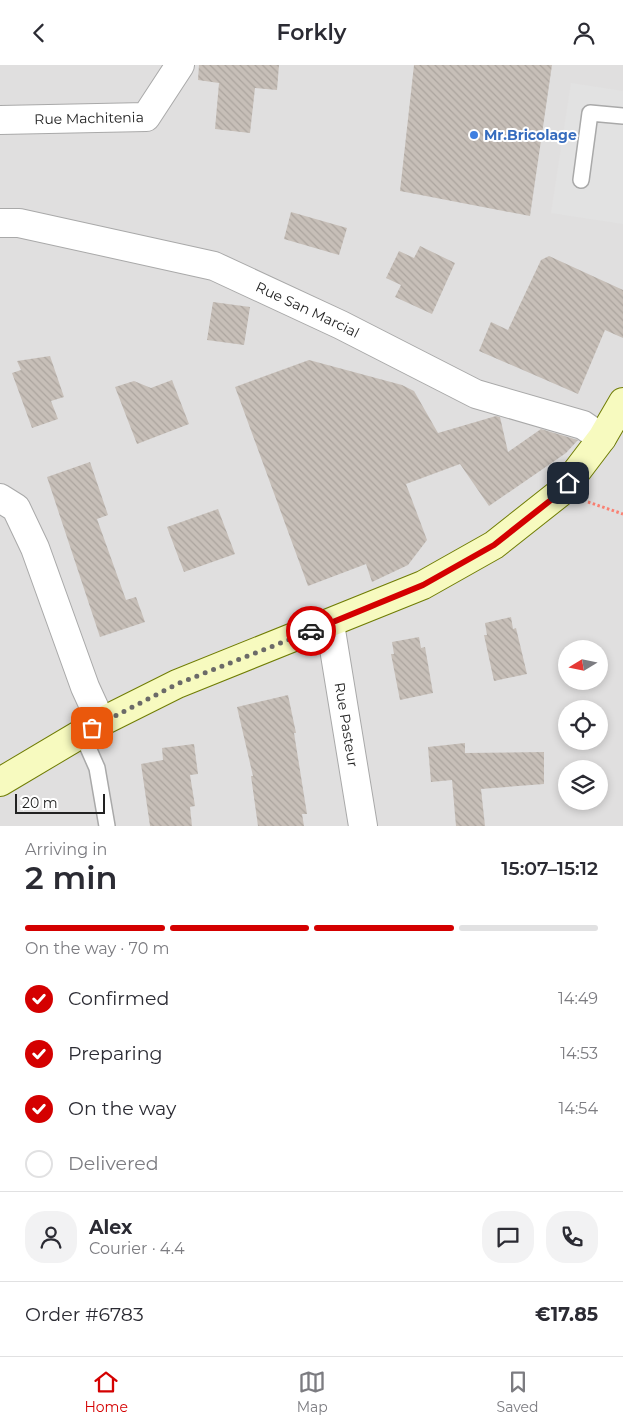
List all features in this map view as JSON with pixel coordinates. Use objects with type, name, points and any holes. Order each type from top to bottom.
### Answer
[{"type":"main road","points":[[0,782],[92,728],[177,684],[423,585],[494,545],[561,492],[602,438],[623,403]]},
{"type":"street","name":"Rue Machitenia","points":[[0,120],[146,117],[180,65]]},
{"type":"street","name":"Rue San Marcial","points":[[0,223],[18,223],[214,266],[341,325],[476,394],[583,425],[602,438]]},
{"type":"street","points":[[0,498],[16,508],[35,548],[85,687],[92,728]]},
{"type":"street","name":"Rue Pasteur","points":[[330,624],[363,826]]},
{"type":"lane","points":[[581,181],[590,113],[623,117]]},
{"type":"lane","points":[[92,728],[107,826]]},
{"type":"path","points":[[568,483],[588,502],[623,514]]},
{"type":"shaded area","points":[[0,65],[623,65],[623,826],[0,826]]},
{"type":"shaded area","points":[[571,83],[623,91],[623,224],[551,213]]},
{"type":"building","points":[[199,65],[279,65],[277,90],[255,88],[250,133],[215,129],[219,83],[198,80]]},
{"type":"building","name":"Mr.Bricolage","points":[[414,65],[552,65],[530,216],[400,191]]},
{"type":"building","points":[[291,212],[347,228],[339,255],[284,239]]},
{"type":"building","points":[[420,246],[455,263],[432,314],[395,297],[401,285],[386,278],[399,251],[414,258]]},
{"type":"building","points":[[549,256],[623,290],[623,338],[605,330],[578,394],[479,351],[491,322],[508,330],[541,260]]},
{"type":"building","points":[[213,302],[250,307],[244,345],[207,340]]},
{"type":"building","points":[[50,356],[64,397],[51,401],[58,419],[32,428],[12,373],[21,370],[17,361]]},
{"type":"building","points":[[309,360],[402,385],[414,391],[438,433],[496,416],[500,417],[508,452],[541,429],[578,440],[566,453],[489,506],[460,464],[406,484],[427,540],[408,565],[372,582],[366,564],[308,586],[235,387]]},
{"type":"building","points":[[172,380],[189,424],[137,444],[115,387],[134,381],[151,388]]},
{"type":"building","points":[[90,462],[108,515],[97,519],[126,600],[136,597],[145,622],[100,637],[47,477]]},
{"type":"building","points":[[218,509],[235,554],[184,572],[167,527]]},
{"type":"building","points":[[511,617],[513,629],[516,628],[527,674],[494,681],[484,635],[487,635],[485,623]]},
{"type":"building","points":[[419,637],[421,648],[425,647],[433,693],[400,700],[391,654],[394,654],[392,642]]},
{"type":"building","points":[[288,695],[296,733],[294,733],[307,814],[302,814],[304,826],[258,826],[251,776],[253,776],[237,707]]},
{"type":"building","points":[[465,743],[465,753],[544,752],[544,784],[481,789],[485,826],[456,826],[452,780],[431,782],[428,747]]},
{"type":"building","points":[[194,744],[198,774],[190,775],[195,806],[190,807],[192,826],[150,826],[141,764],[163,760],[162,748]]},
{"type":"way so far","points":[[92,728],[177,684],[311,631]]},
{"type":"place","name":"Mr.Bricolage","points":[[474,135]]},
{"type":"route","points":[[311,631],[423,585],[494,545],[561,492],[568,483]]}]
